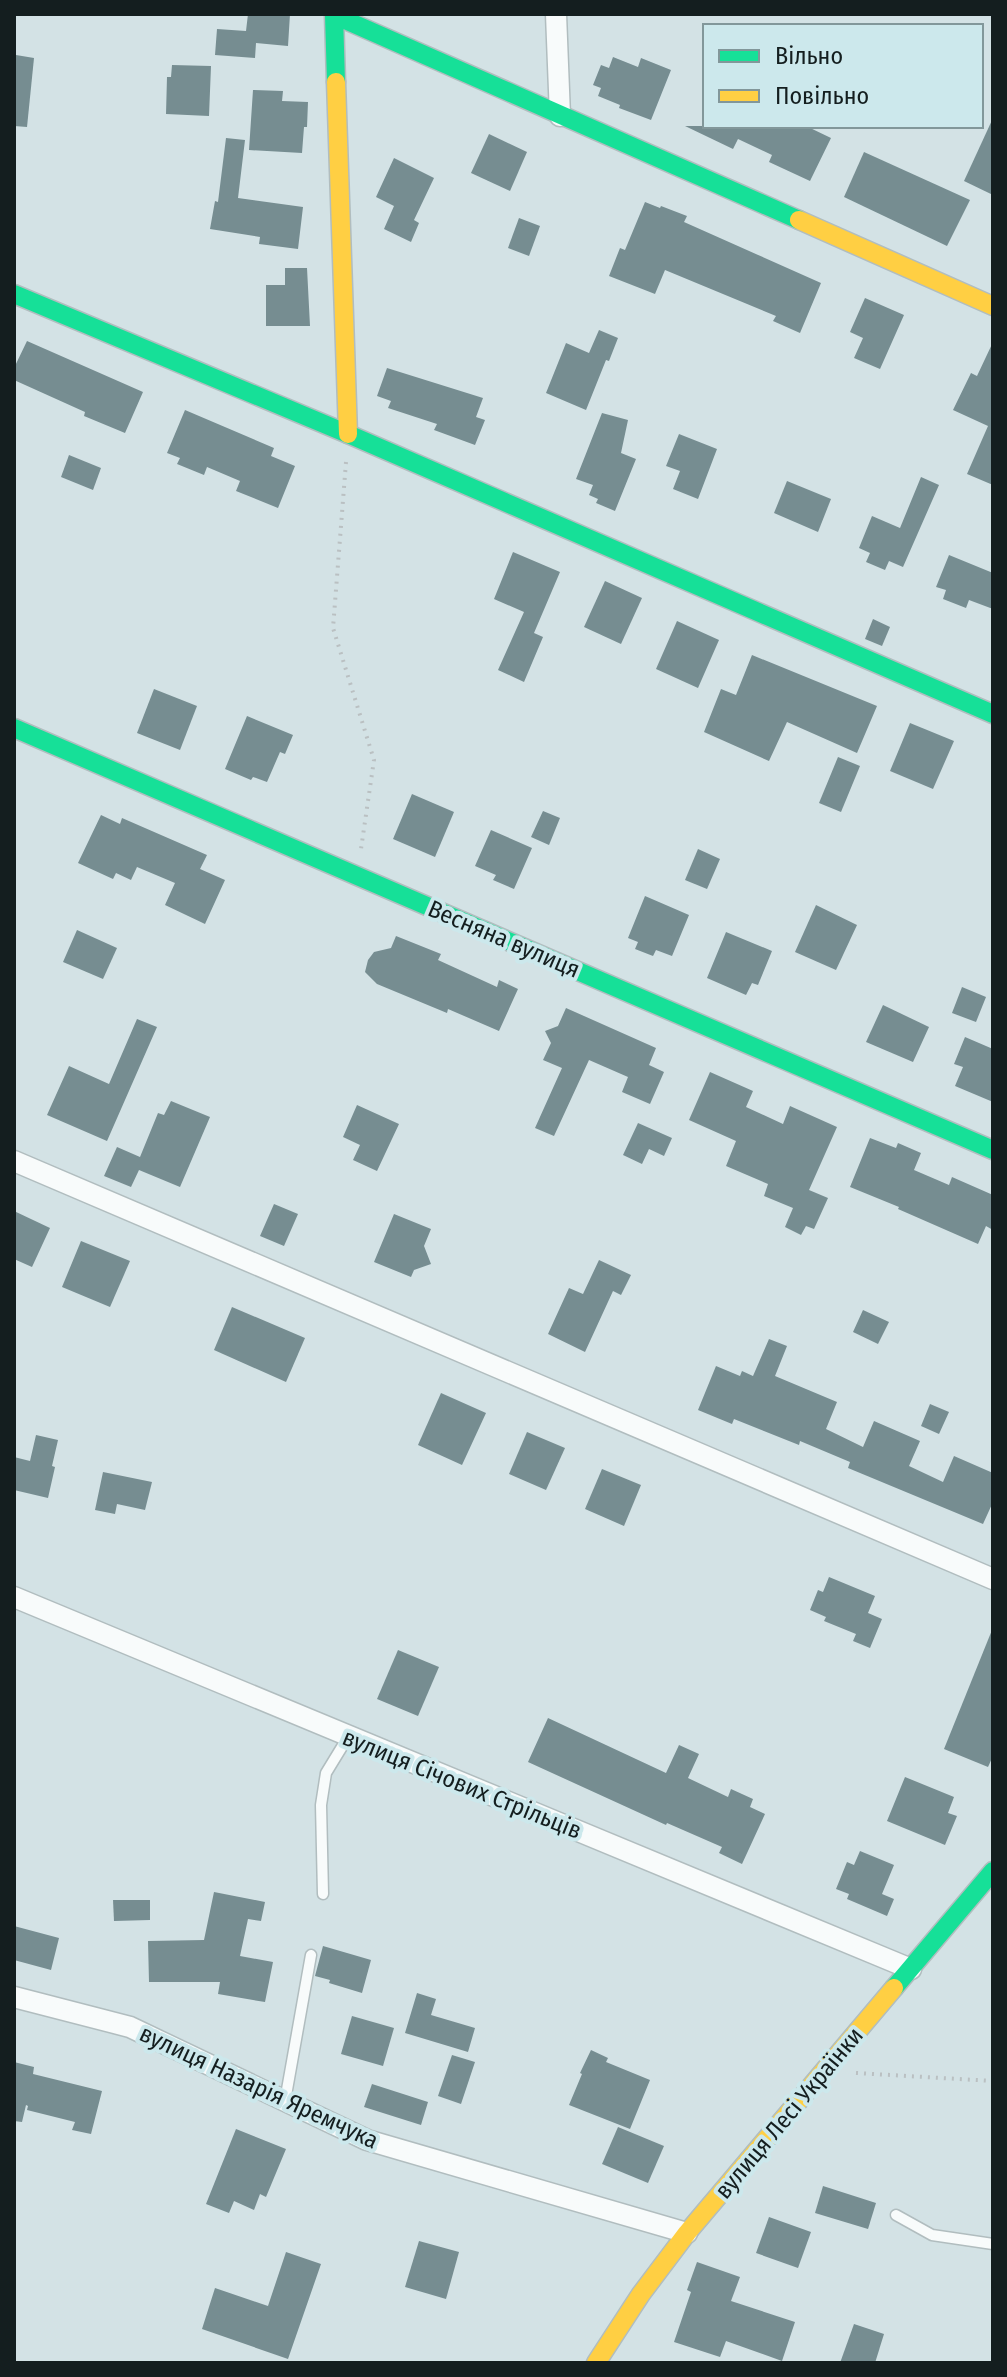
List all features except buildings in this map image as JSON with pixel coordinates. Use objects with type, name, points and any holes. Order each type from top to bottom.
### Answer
[{"type":"street","points":[[556,14],[560,116]]},
{"type":"street","points":[[348,434],[334,15],[993,306]]},
{"type":"street","points":[[14,294],[348,434],[993,714]]},
{"type":"street","name":"Весняна вулиця","points":[[14,728],[993,1150]]},
{"type":"street","points":[[14,1161],[993,1579]]},
{"type":"street","name":"вулиця Січових Стрільців","points":[[14,1597],[911,1969]]},
{"type":"street","name":"вулиця Лесі Українки","points":[[596,2363],[641,2294],[687,2233],[993,1871]]},
{"type":"street","name":"вулиця Назарія Яремчука","points":[[14,1997],[130,2027],[367,2140],[687,2233]]},
{"type":"lane","points":[[323,1894],[321,1805],[326,1773],[348,1737]]},
{"type":"lane","points":[[285,2101],[311,1955]]},
{"type":"lane","points":[[896,2215],[932,2235],[993,2244]]},
{"type":"path","points":[[348,434],[333,628],[374,760],[357,875]]},
{"type":"path","points":[[828,2067],[859,2074],[993,2081]]},
{"type":"traffic: fast","points":[[336,82],[334,15],[799,220]]},
{"type":"traffic: fast","points":[[14,294],[348,434],[993,714]]},
{"type":"traffic: fast","points":[[14,728],[993,1150]]},
{"type":"traffic: fast","points":[[894,1988],[993,1871]]},
{"type":"traffic: slow","points":[[336,82],[348,434]]},
{"type":"traffic: slow","points":[[799,220],[993,306]]},
{"type":"traffic: slow","points":[[596,2363],[641,2294],[687,2233],[894,1988]]}]
